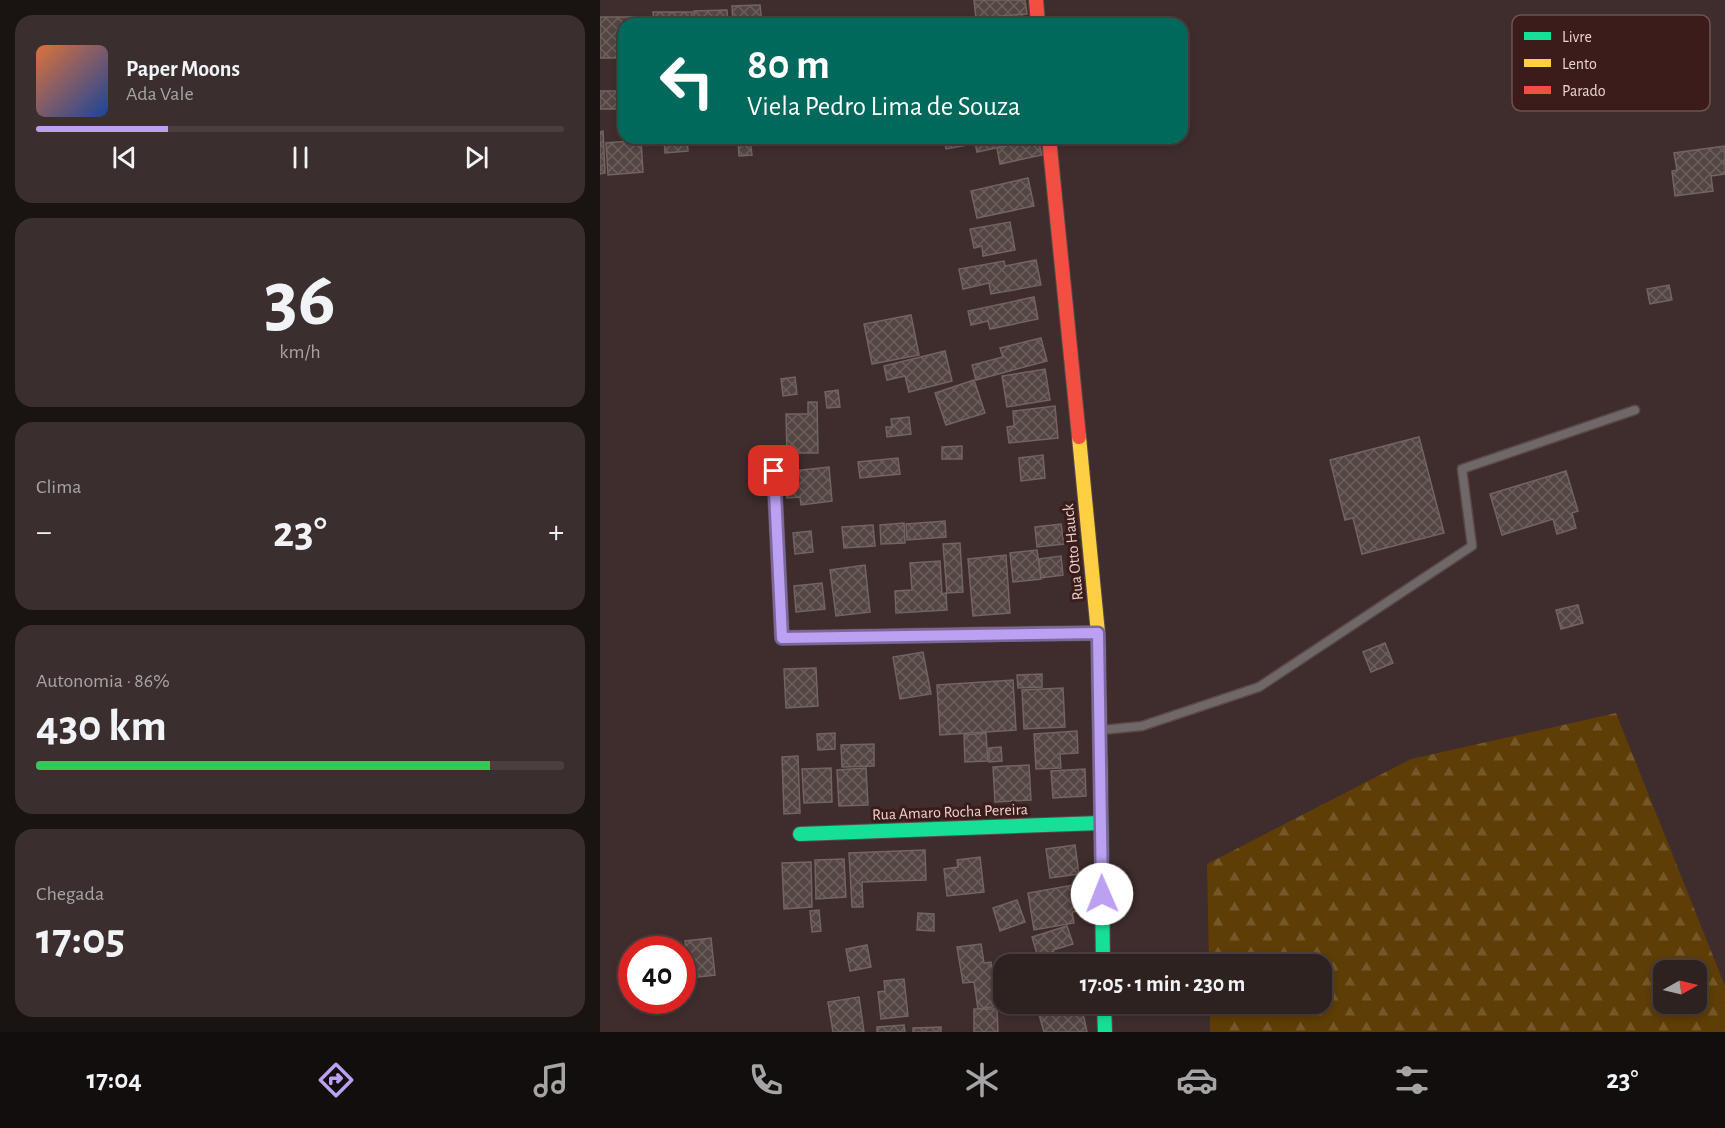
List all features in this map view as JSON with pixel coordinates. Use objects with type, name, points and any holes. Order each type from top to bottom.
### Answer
[{"type":"street","points":[[1036,0],[1038,18]]},
{"type":"street","name":"Rua Otto Hauck","points":[[1050,144],[1098,633],[1103,954]]},
{"type":"street","points":[[774,471],[782,638],[1098,633]]},
{"type":"street","name":"Rua Amaro Rocha Pereira","points":[[800,834],[1101,823]]},
{"type":"street","points":[[1104,1014],[1105,1032]]},
{"type":"lane","points":[[1100,730],[1142,726],[1259,687],[1473,546],[1462,469],[1635,410]]},
{"type":"green space","points":[[1616,713],[1725,986],[1725,1032],[1210,1032],[1210,1014],[1332,1014],[1332,954],[1209,954],[1207,864],[1411,759]]},
{"type":"building","points":[[974,0],[1025,0],[1027,14],[976,18]]},
{"type":"building","points":[[760,5],[761,18],[733,18],[732,6]]},
{"type":"building","points":[[727,10],[728,18],[694,18],[694,11]]},
{"type":"building","points":[[653,12],[692,12],[692,18],[654,18]]},
{"type":"building","points":[[1022,14],[1022,18],[992,18]]},
{"type":"building","points":[[600,17],[635,17],[618,18],[618,58],[600,58]]},
{"type":"building","points":[[600,91],[618,91],[618,109],[600,109]]},
{"type":"building","points":[[603,131],[605,173],[600,174],[600,132]]},
{"type":"building","points":[[606,143],[641,144],[643,172],[608,175]]},
{"type":"building","points":[[664,144],[687,144],[688,151],[665,153]]},
{"type":"building","points":[[738,144],[751,144],[752,155],[739,156]]},
{"type":"building","points":[[945,144],[968,144],[968,145],[946,149]]},
{"type":"building","points":[[975,144],[1015,144],[977,152]]},
{"type":"building","points":[[1015,144],[1039,144],[1042,155],[1000,164],[997,148]]},
{"type":"building","points":[[1725,146],[1725,174],[1711,176],[1713,191],[1675,196],[1672,171],[1677,170],[1674,153]]},
{"type":"building","points":[[1028,178],[1034,206],[977,218],[971,191]]},
{"type":"building","points":[[1010,222],[1015,250],[983,256],[982,246],[974,248],[970,229]]},
{"type":"building","points":[[1036,260],[1041,285],[991,294],[989,283],[963,289],[959,269],[1004,261],[1005,266]]},
{"type":"building","points":[[1669,285],[1672,300],[1650,304],[1647,289]]},
{"type":"building","points":[[1034,297],[1038,319],[990,329],[988,321],[971,325],[968,311]]},
{"type":"building","points":[[911,315],[919,355],[872,364],[864,324]]},
{"type":"building","points":[[1041,338],[1047,361],[976,380],[972,365],[1003,357],[1000,348]]},
{"type":"building","points":[[945,351],[952,381],[909,392],[905,376],[887,380],[884,366]]},
{"type":"building","points":[[1045,369],[1050,400],[1007,407],[1002,376]]},
{"type":"building","points":[[795,377],[797,394],[783,396],[781,379]]},
{"type":"building","points":[[974,380],[985,413],[946,425],[935,393]]},
{"type":"building","points":[[838,390],[840,407],[827,408],[825,392]]},
{"type":"building","points":[[808,402],[817,402],[818,453],[787,453],[786,414],[808,414]]},
{"type":"building","points":[[1055,406],[1058,438],[1009,443],[1007,427],[1014,426],[1013,411]]},
{"type":"building","points":[[909,417],[911,434],[887,437],[886,427],[892,427],[891,419]]},
{"type":"building","points":[[1419,437],[1444,533],[1362,554],[1353,518],[1345,520],[1330,460]]},
{"type":"building","points":[[962,446],[962,459],[942,459],[942,447]]},
{"type":"building","points":[[1043,455],[1045,478],[1021,481],[1019,458]]},
{"type":"building","points":[[898,458],[900,474],[860,478],[858,462]]},
{"type":"building","points":[[829,467],[832,501],[801,505],[800,497],[787,498],[784,472]]},
{"type":"building","points":[[1566,471],[1578,511],[1572,513],[1576,528],[1557,534],[1553,519],[1502,535],[1490,494]]},
{"type":"building","points":[[945,521],[946,537],[907,540],[906,524]]},
{"type":"building","points":[[904,523],[905,543],[881,544],[880,525]]},
{"type":"building","points":[[1061,524],[1064,544],[1037,547],[1035,527]]},
{"type":"building","points":[[873,525],[875,546],[844,548],[842,527]]},
{"type":"building","points":[[811,531],[813,552],[795,554],[793,533]]},
{"type":"building","points":[[960,543],[963,592],[947,593],[943,544]]},
{"type":"building","points":[[1037,550],[1041,579],[1013,582],[1010,553]]},
{"type":"building","points":[[1006,555],[1010,613],[973,616],[968,559]]},
{"type":"building","points":[[1061,556],[1063,575],[1041,578],[1039,559]]},
{"type":"building","points":[[940,561],[942,594],[946,593],[947,610],[896,613],[895,591],[912,590],[910,563]]},
{"type":"building","points":[[865,565],[870,612],[836,616],[830,570]]},
{"type":"building","points":[[822,583],[825,609],[796,612],[794,586]]},
{"type":"building","points":[[1578,605],[1583,623],[1561,629],[1556,610]]},
{"type":"building","points":[[1385,643],[1393,663],[1371,672],[1363,652]]},
{"type":"building","points":[[923,652],[931,694],[900,699],[893,657]]},
{"type":"building","points":[[816,668],[818,706],[786,708],[784,669]]},
{"type":"building","points":[[1042,674],[1042,687],[1018,688],[1017,675]]},
{"type":"building","points":[[1013,680],[1016,730],[940,735],[937,685]]},
{"type":"building","points":[[1063,688],[1065,727],[1024,729],[1022,690]]},
{"type":"building","points":[[1077,731],[1078,753],[1060,754],[1061,768],[1036,769],[1034,734]]},
{"type":"building","points":[[835,733],[835,749],[818,750],[817,734]]},
{"type":"building","points":[[986,733],[988,761],[965,762],[964,735]]},
{"type":"building","points":[[874,744],[874,766],[842,767],[841,745]]},
{"type":"building","points":[[1001,747],[1002,761],[989,762],[989,748]]},
{"type":"building","points":[[798,756],[800,813],[784,814],[782,757]]},
{"type":"building","points":[[1029,765],[1031,800],[995,802],[993,767]]},
{"type":"building","points":[[831,768],[832,802],[804,803],[802,769]]},
{"type":"building","points":[[866,768],[868,805],[839,806],[837,770]]},
{"type":"building","points":[[1085,769],[1086,796],[1053,798],[1051,771]]},
{"type":"building","points":[[1075,845],[1079,874],[1050,878],[1046,849]]},
{"type":"building","points":[[925,850],[926,880],[862,882],[863,907],[852,907],[849,853]]},
{"type":"building","points":[[980,857],[984,892],[947,896],[944,869],[958,867],[957,860]]},
{"type":"building","points":[[844,859],[846,897],[816,899],[815,860]]},
{"type":"building","points":[[811,862],[812,907],[784,909],[782,863]]},
{"type":"building","points":[[1084,883],[1089,909],[1072,912],[1074,923],[1034,930],[1028,893]]},
{"type":"building","points":[[1017,900],[1025,922],[1000,931],[993,908]]},
{"type":"building","points":[[819,910],[821,931],[812,932],[810,911]]},
{"type":"building","points":[[918,913],[934,914],[934,931],[917,930]]},
{"type":"building","points":[[1067,926],[1073,944],[1053,950],[1054,954],[1037,954],[1032,937]]},
{"type":"building","points":[[711,938],[715,975],[696,977],[696,940]]},
{"type":"building","points":[[981,944],[984,963],[991,962],[993,1007],[978,1009],[974,982],[963,983],[957,947]]},
{"type":"building","points":[[867,945],[871,967],[850,971],[846,949]]},
{"type":"building","points":[[904,979],[908,1016],[881,1019],[878,992],[885,991],[884,981]]},
{"type":"building","points":[[859,997],[864,1032],[833,1032],[828,1002]]},
{"type":"building","points":[[974,1009],[993,1009],[993,1014],[997,1014],[998,1032],[974,1032]]},
{"type":"building","points":[[1039,1014],[1083,1014],[1087,1032],[1044,1032]]},
{"type":"building","points":[[904,1025],[905,1032],[877,1032],[877,1027]]},
{"type":"building","points":[[941,1027],[941,1032],[913,1032],[913,1028]]},
{"type":"traffic: fast","points":[[1008,634],[1098,633]]},
{"type":"traffic: fast","points":[[1101,810],[1103,954]]},
{"type":"traffic: fast","points":[[800,834],[1101,823]]},
{"type":"traffic: fast","points":[[1104,1014],[1105,1032]]},
{"type":"traffic: slow","points":[[1079,437],[1098,633],[1101,810]]},
{"type":"traffic: jam","points":[[1036,0],[1038,18]]},
{"type":"traffic: jam","points":[[1050,144],[1079,437]]},
{"type":"traffic: jam","points":[[774,471],[782,638],[1008,634]]},
{"type":"route","points":[[774,471],[782,638],[1098,633],[1102,894]]}]
